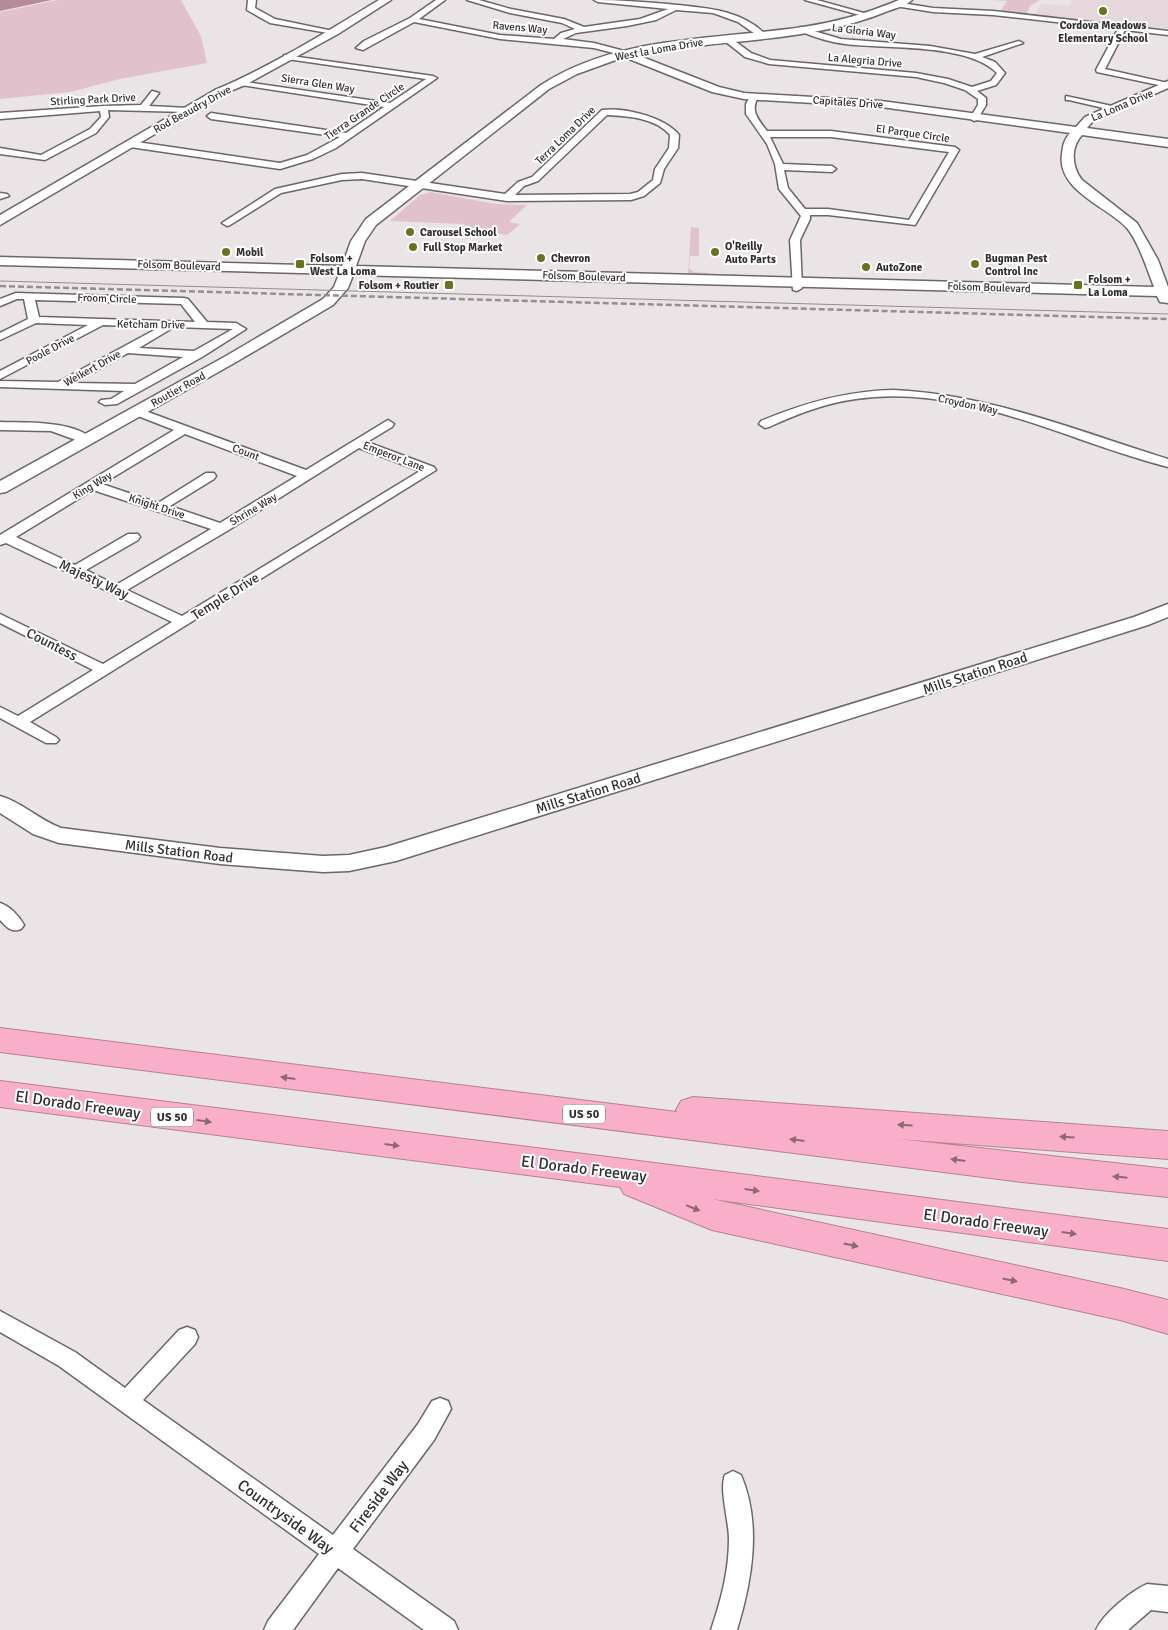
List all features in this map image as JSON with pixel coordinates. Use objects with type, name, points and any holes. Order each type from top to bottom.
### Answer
[{"type":"highway","name":"US 50","points":[[0,1040],[1022,1168],[1168,1183]]},
{"type":"highway","points":[[332,1083],[1168,1145]]},
{"type":"highway","name":"El Dorado Freeway","points":[[0,1094],[334,1138],[600,1170],[1168,1245]]},
{"type":"highway","points":[[600,1170],[712,1215],[1120,1304],[1168,1317]]},
{"type":"street","points":[[252,0],[250,8],[273,21],[293,23],[334,32]]},
{"type":"street","name":"Rod Beaudry Drive","points":[[0,221],[219,92],[241,83],[334,32],[386,0]]},
{"type":"street","points":[[360,48],[413,20],[441,0]]},
{"type":"street","points":[[471,0],[520,13],[564,21],[582,29]]},
{"type":"street","points":[[598,0],[674,7],[729,15],[741,20],[761,34]]},
{"type":"street","points":[[810,0],[867,15]]},
{"type":"street","points":[[902,2],[933,10],[993,13],[1168,33]]},
{"type":"street","name":"West la Loma Drive","points":[[347,274],[358,241],[370,222],[553,81],[588,65],[625,54],[661,46],[803,29],[867,15],[902,2]]},
{"type":"street","points":[[261,7],[293,23]]},
{"type":"street","points":[[556,41],[564,35],[582,29],[650,19],[665,14],[674,7]]},
{"type":"street","name":"Ravens Way","points":[[413,20],[480,34],[593,45],[625,54]]},
{"type":"street","points":[[1122,28],[1100,70],[1167,85]]},
{"type":"street","name":"La Gloria Way","points":[[803,29],[822,37],[846,42],[926,45],[977,56],[994,64],[1001,73],[999,79],[972,89]]},
{"type":"street","name":"La Alegria Drive","points":[[725,38],[748,54],[769,62],[926,76],[949,80],[972,89]]},
{"type":"street","points":[[977,56],[1018,43]]},
{"type":"street","name":"Capitales Drive","points":[[625,54],[716,90],[754,97],[865,102],[1168,143]]},
{"type":"street","name":"Tierra Grande Circle","points":[[130,144],[280,166],[320,153],[433,78],[287,57]]},
{"type":"street","name":"Sierra Glen Way","points":[[241,83],[392,106]]},
{"type":"street","name":"La Loma Drive","points":[[1166,295],[1151,260],[1132,226],[1087,192],[1068,166],[1067,151],[1070,141],[1088,119],[1167,85]]},
{"type":"street","points":[[972,89],[979,93],[983,101],[974,118]]},
{"type":"street","points":[[144,107],[155,93]]},
{"type":"street","points":[[754,97],[750,104],[750,114],[766,134],[780,167],[780,176],[784,189],[804,212],[805,222],[796,234],[795,240],[798,285]]},
{"type":"street","points":[[1069,98],[1112,108]]},
{"type":"street","name":"Stirling Park Drive","points":[[0,116],[104,108],[144,107],[188,110]]},
{"type":"street","points":[[0,151],[42,158],[98,126],[105,117],[104,108]]},
{"type":"street","name":"Terra Loma Drive","points":[[227,223],[278,191],[332,179],[362,176],[507,198],[619,198],[636,196],[657,181],[658,170],[675,144],[675,138],[670,130],[652,120],[605,112],[535,179],[521,184],[507,198]]},
{"type":"street","points":[[211,116],[348,136]]},
{"type":"street","name":"El Parque Circle","points":[[766,134],[831,134],[955,150],[912,223],[828,212],[804,212]]},
{"type":"street","points":[[780,167],[832,169]]},
{"type":"street","name":"Folsom Boulevard","points":[[0,261],[183,265],[493,282],[798,285]]},
{"type":"street","points":[[119,270],[165,268],[183,265]]},
{"type":"street","name":"Folsom Boulevard","points":[[0,267],[347,274],[554,275],[798,285],[1166,295]]},
{"type":"street","name":"Routier Road","points":[[0,488],[328,302],[341,288],[347,274]]},
{"type":"street","points":[[493,282],[510,279],[546,279],[554,275]]},
{"type":"street","name":"Froom Circle","points":[[0,303],[16,296],[184,301],[204,325]]},
{"type":"street","points":[[0,337],[34,320],[29,296]]},
{"type":"street","name":"Ketcham Drive","points":[[34,320],[236,326],[241,330],[200,353]]},
{"type":"street","name":"Poole Drive","points":[[0,376],[100,323]]},
{"type":"street","name":"Weikert Drive","points":[[59,386],[172,325]]},
{"type":"street","name":"Weikert Drive","points":[[126,350],[200,353],[228,360]]},
{"type":"street","points":[[105,402],[113,402],[200,353]]},
{"type":"street","points":[[0,384],[141,387],[170,393]]},
{"type":"street","name":"Croydon Way","points":[[765,424],[800,408],[854,396],[889,394],[934,396],[1006,412],[1168,463]]},
{"type":"street","name":"Count","points":[[137,412],[307,476]]},
{"type":"street","name":"Shrine Way","points":[[117,590],[307,476],[388,424]]},
{"type":"street","points":[[1,426],[52,427],[65,430],[87,440]]},
{"type":"street","name":"King Way","points":[[3,539],[184,429]]},
{"type":"street","name":"Emperor Lane","points":[[358,443],[430,470]]},
{"type":"street","name":"Temple Drive","points":[[19,722],[430,470]]},
{"type":"street","points":[[160,507],[210,476]]},
{"type":"street","name":"Knight Drive","points":[[92,485],[222,528]]},
{"type":"street","points":[[76,570],[133,537]]},
{"type":"street","name":"Majesty Way","points":[[3,539],[76,570],[184,622]]},
{"type":"street","name":"Mills Station Road","points":[[0,804],[41,829],[59,835],[94,841],[230,857],[323,864],[349,862],[388,855],[1140,621],[1168,610]]},
{"type":"street","name":"Countess","points":[[0,618],[104,670]]},
{"type":"street","points":[[0,712],[51,740]]},
{"type":"street","points":[[0,909],[15,925]]},
{"type":"street","name":"Countryside Way","points":[[0,1321],[26,1334],[67,1360],[445,1630]]},
{"type":"street","points":[[127,1402],[187,1337]]},
{"type":"street","name":"Fireside Way","points":[[277,1630],[426,1432],[440,1409]]},
{"type":"street","points":[[724,1630],[738,1584],[742,1559],[741,1516],[733,1483]]},
{"type":"street","points":[[1109,1630],[1147,1597],[1168,1599]]},
{"type":"shaded area","points":[[0,0],[52,0],[0,11]]},
{"type":"shaded area","points":[[58,0],[181,0],[201,36],[207,63],[120,79],[70,92],[0,99],[0,12]]},
{"type":"shaded area","points":[[992,0],[1040,0],[1030,6],[1026,15],[1000,12],[1007,1]]},
{"type":"shaded area","name":"Cordova Meadows Elementary School","points":[[1073,0],[1168,0],[1168,30],[1034,16],[1042,4],[1070,6]]},
{"type":"shaded area","points":[[430,192],[496,204],[527,205],[509,222],[520,224],[507,235],[466,228],[464,224],[390,221],[420,195]]},
{"type":"shaded area","points":[[691,227],[699,228],[699,256],[690,256],[689,268],[694,272],[709,273],[709,275],[688,275]]},
{"type":"tram line","points":[[0,281],[1168,314]]},
{"type":"railway","points":[[0,286],[1168,319]]},
{"type":"place","name":"Cordova Meadows Elementary School","points":[[1103,11]]},
{"type":"place","name":"Carousel School","points":[[410,232]]},
{"type":"place","name":"Full Stop Market","points":[[413,247]]},
{"type":"place","name":"Mobil","points":[[226,252]]},
{"type":"place","name":"O'Reilly Auto Parts","points":[[715,252]]},
{"type":"place","name":"Chevron","points":[[541,258]]},
{"type":"place","name":"Folsom + West La Loma","points":[[300,264]]},
{"type":"place","name":"Bugman Pest Control Inc","points":[[975,264]]},
{"type":"place","name":"AutoZone","points":[[866,267]]},
{"type":"place","name":"Folsom + Routier","points":[[449,285]]},
{"type":"place","name":"Folsom + La Loma","points":[[1078,285]]}]
